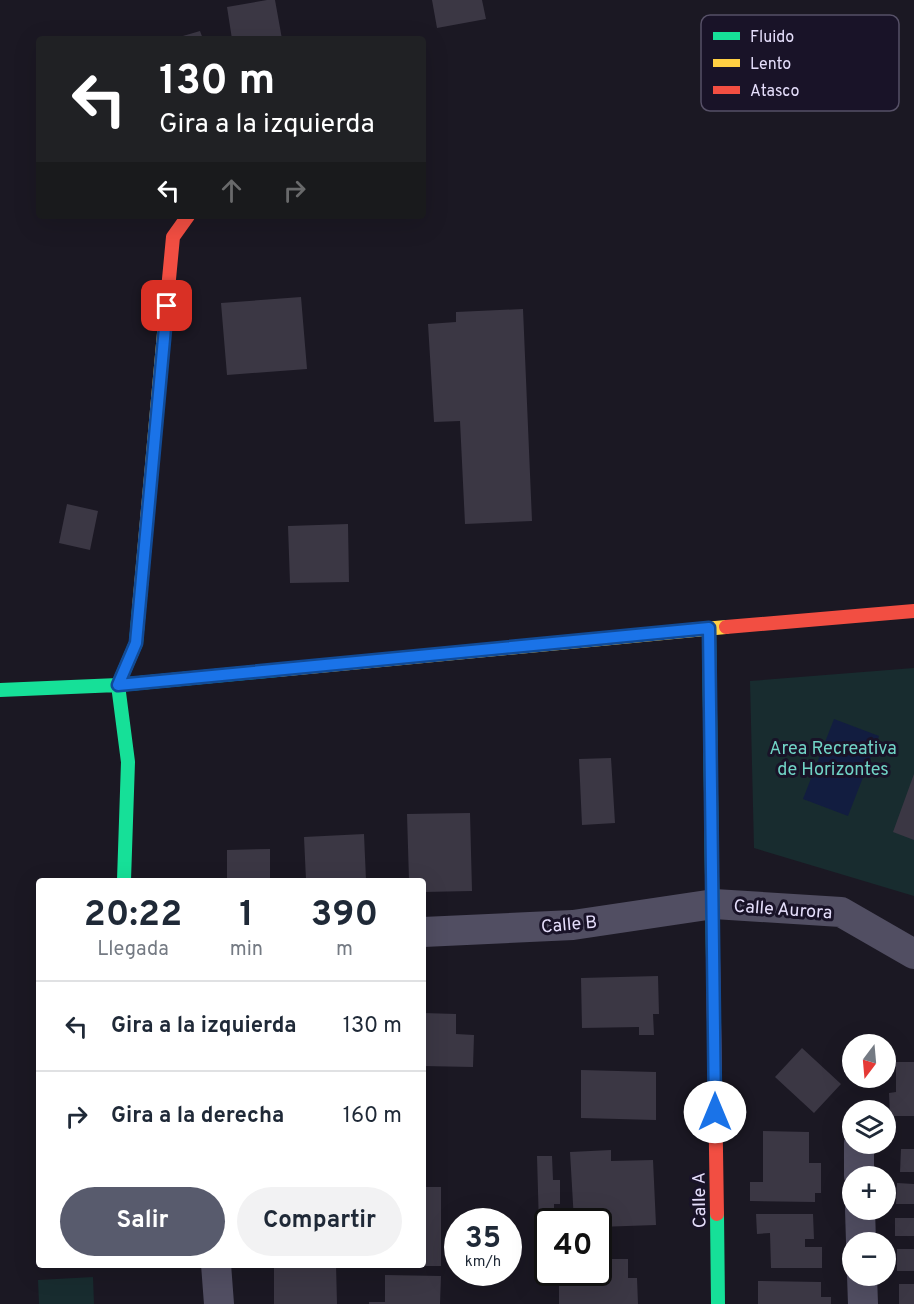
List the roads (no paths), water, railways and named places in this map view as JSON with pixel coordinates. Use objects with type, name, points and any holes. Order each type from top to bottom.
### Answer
[{"type":"street","points":[[124,878],[128,762],[118,685],[136,643],[173,237],[186,219]]},
{"type":"street","points":[[0,690],[118,685],[709,628],[914,611]]},
{"type":"street","name":"Calle A","points":[[709,628],[718,1304]]},
{"type":"street","name":"Calle B","points":[[426,932],[573,925],[714,904]]},
{"type":"street","name":"Calle Aurora","points":[[714,904],[841,912],[914,954]]},
{"type":"street","points":[[216,1268],[219,1304]]},
{"type":"street","points":[[862,1286],[862,1304]]},
{"type":"water","points":[[834,719],[879,736],[848,816],[803,799]]},
{"type":"park label","name":"Area Recreativa de Horizontes","points":[[833,758]]}]
